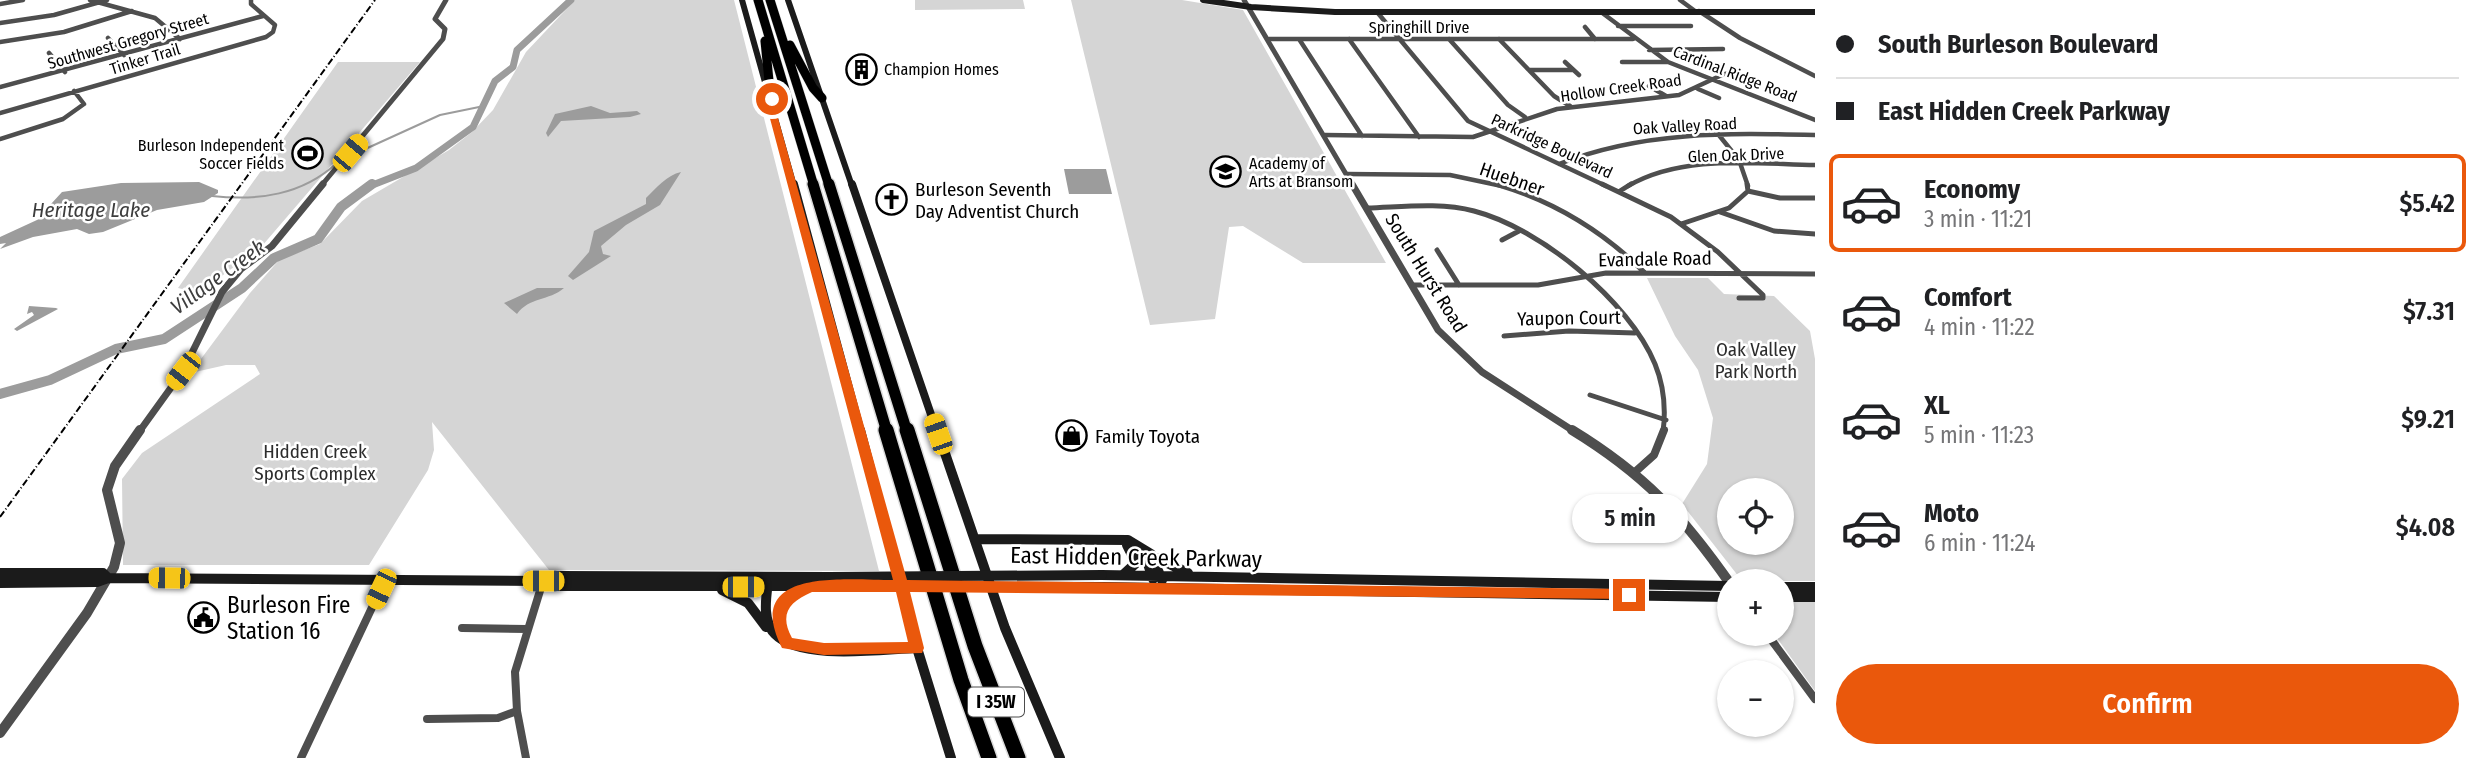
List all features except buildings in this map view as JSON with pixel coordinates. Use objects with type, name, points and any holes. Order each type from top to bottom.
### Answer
[{"type":"highway","name":"I 35W","points":[[758,0],[769,16],[975,646],[1018,758]]},
{"type":"highway","name":"I 35W","points":[[770,0],[769,16],[957,667],[989,758]]},
{"type":"highway","points":[[769,16],[772,111]]},
{"type":"highway","points":[[769,16],[822,99]]},
{"type":"main road","points":[[742,0],[831,318],[917,648],[951,758]]},
{"type":"main road","points":[[788,0],[1005,628],[1060,758]]},
{"type":"main road","points":[[1203,0],[1224,4],[1250,2],[1267,8],[1377,12],[1815,12]]},
{"type":"main road","points":[[1224,4],[1238,0]]},
{"type":"main road","points":[[975,540],[1122,540],[1141,544],[1154,556],[1182,572],[1252,579]]},
{"type":"main road","points":[[1122,540],[1136,563],[1133,569],[1122,575]]},
{"type":"main road","points":[[1122,540],[1143,554],[1158,582]]},
{"type":"main road","points":[[1154,556],[1158,582]]},
{"type":"main road","points":[[0,573],[103,573],[108,578],[97,582],[0,583]]},
{"type":"main road","name":"East Hidden Creek Parkway","points":[[1103,581],[1122,575],[1158,582],[1252,579],[1717,584]]},
{"type":"main road","name":"East Hidden Creek Parkway","points":[[108,578],[543,581],[559,576],[768,582],[1103,581],[1717,597]]},
{"type":"main road","name":"East Hidden Creek Parkway","points":[[543,581],[556,586],[693,587],[768,582]]},
{"type":"main road","points":[[768,582],[766,608],[772,632]]},
{"type":"main road","points":[[787,643],[778,626],[779,610],[788,596],[811,582]]},
{"type":"main road","points":[[693,587],[724,591],[744,599],[772,632],[787,643],[824,649],[917,648]]},
{"type":"main road","points":[[1794,587],[1815,587]]},
{"type":"main road","points":[[1794,597],[1815,597]]},
{"type":"street","points":[[0,4],[23,0]]},
{"type":"street","points":[[90,0],[155,18],[180,39]]},
{"type":"street","points":[[0,23],[54,15],[107,0]]},
{"type":"street","points":[[251,0],[262,16]]},
{"type":"street","points":[[0,733],[87,613],[108,578],[120,549],[107,491],[115,466],[183,371],[219,298],[236,275],[272,246],[443,39],[444,29],[435,19],[446,0]]},
{"type":"street","name":"South Hurst Road","points":[[1244,0],[1250,2],[1438,330],[1488,379],[1634,472],[1682,517],[1718,569]]},
{"type":"street","points":[[1680,0],[1740,38],[1815,76]]},
{"type":"street","points":[[0,42],[64,32],[132,11]]},
{"type":"street","name":"Cardinal Ridge Road","points":[[1600,11],[1633,39],[1668,62],[1711,80],[1769,99],[1815,120]]},
{"type":"street","name":"Parkridge Boulevard","points":[[1377,12],[1460,114],[1489,131],[1620,191],[1681,224],[1742,274],[1763,295],[1763,298],[1738,298]]},
{"type":"street","name":"Southwest Gregory Street","points":[[0,87],[65,72],[262,16]]},
{"type":"street","name":"Tinker Trail","points":[[0,113],[262,39],[275,27],[262,16]]},
{"type":"street","points":[[1616,24],[1691,26]]},
{"type":"street","points":[[1585,27],[1583,28],[1595,39]]},
{"type":"street","points":[[108,38],[124,55]]},
{"type":"street","name":"Springhill Drive","points":[[1269,39],[1633,39]]},
{"type":"street","points":[[1299,39],[1362,136]]},
{"type":"street","points":[[1349,39],[1419,137]]},
{"type":"street","points":[[1448,39],[1508,106],[1525,117]]},
{"type":"street","points":[[1499,39],[1554,96],[1570,106]]},
{"type":"street","points":[[1648,50],[1723,49]]},
{"type":"street","points":[[49,53],[65,72]]},
{"type":"street","points":[[1565,62],[1579,75]]},
{"type":"street","points":[[1622,62],[1668,62]]},
{"type":"street","points":[[1529,70],[1573,70]]},
{"type":"street","name":"Hollow Creek Road","points":[[1325,135],[1465,137],[1525,117],[1570,106],[1668,97],[1698,89],[1711,80],[1733,74]]},
{"type":"street","points":[[1649,86],[1668,97]]},
{"type":"street","points":[[1698,89],[1719,98]]},
{"type":"street","points":[[0,139],[71,116],[84,104],[75,92]]},
{"type":"street","points":[[1681,224],[1738,204],[1748,191],[1748,177],[1743,165],[1718,134]]},
{"type":"street","name":"Oak Valley Road","points":[[1559,164],[1584,152],[1623,142],[1676,135],[1815,135]]},
{"type":"street","name":"Glen Oak Drive","points":[[1620,191],[1646,177],[1675,170],[1743,165],[1815,165]]},
{"type":"street","name":"Huebner","points":[[1347,174],[1465,177],[1508,189],[1606,236],[1645,273]]},
{"type":"street","points":[[1748,191],[1780,198],[1815,198]]},
{"type":"street","points":[[1367,208],[1472,211],[1547,245],[1587,276],[1612,301],[1635,333],[1658,374],[1666,399],[1666,421],[1661,441],[1648,465],[1634,472]]},
{"type":"street","points":[[1720,212],[1774,231],[1815,234]]},
{"type":"street","points":[[1502,240],[1518,230]]},
{"type":"street","points":[[1437,250],[1459,285]]},
{"type":"street","name":"Evandale Road","points":[[1412,285],[1538,285],[1587,276],[1645,273],[1814,275]]},
{"type":"street","name":"Yaupon Court","points":[[1504,336],[1569,331],[1635,333]]},
{"type":"street","points":[[1590,396],[1666,421]]},
{"type":"street","points":[[301,758],[385,580]]},
{"type":"street","points":[[526,758],[517,712],[514,672],[543,581]]},
{"type":"street","points":[[462,628],[527,629]]},
{"type":"street","points":[[1775,646],[1815,699]]},
{"type":"street","points":[[427,719],[487,719],[517,712]]},
{"type":"green space","name":"Hidden Creek Sports Complex","points":[[575,0],[734,0],[879,571],[549,570],[432,422],[434,450],[428,470],[369,565],[123,565],[122,479],[142,453],[260,374],[255,365],[226,365],[195,372],[195,367],[250,293],[280,259],[320,244],[362,201],[449,150],[472,132],[493,110],[526,52]]},
{"type":"green space","points":[[915,0],[1023,0],[1025,9],[915,10]]},
{"type":"green space","points":[[1071,0],[1182,0],[1243,10],[1386,263],[1303,263],[1243,226],[1229,227],[1215,319],[1150,325]]},
{"type":"green space","name":"Burleson Independent Soccer Fields","points":[[338,62],[420,62],[262,246],[199,293],[178,288]]},
{"type":"green space","name":"Oak Valley Park North","points":[[1647,278],[1708,278],[1724,294],[1774,296],[1810,331],[1815,359],[1815,581],[1794,581],[1794,569],[1733,569],[1722,555],[1794,555],[1794,478],[1717,478],[1717,549],[1682,504],[1707,464],[1713,418],[1698,370],[1675,336]]},
{"type":"green space","points":[[1794,602],[1815,602],[1815,691],[1783,646],[1794,646]]},
{"type":"water","points":[[591,106],[610,113],[637,111],[641,114],[561,121],[548,137],[546,133],[555,114]]},
{"type":"water","points":[[1064,169],[1106,169],[1112,194],[1069,194]]},
{"type":"water","points":[[681,172],[660,205],[626,225],[601,246],[603,254],[611,256],[573,280],[568,276],[589,252],[594,231],[646,204],[646,198],[658,186]]},
{"type":"water","name":"Heritage Lake","points":[[199,182],[218,190],[218,193],[204,202],[157,210],[103,232],[89,234],[77,229],[33,237],[0,249],[6,243],[0,244],[0,237],[50,214],[55,209],[51,204],[62,192],[121,183]]},
{"type":"water","points":[[537,288],[564,288],[527,305],[517,314],[504,303]]},
{"type":"water","points":[[29,306],[58,309],[17,331],[14,329],[34,315],[32,312],[27,314]]},
{"type":"waterway","name":"Village Creek","points":[[370,186],[416,168],[473,127],[495,81],[513,67],[517,50],[571,0]]},
{"type":"waterway","points":[[350,156],[440,115],[484,106]]},
{"type":"waterway","points":[[212,196],[246,197],[279,193],[309,182],[337,163]]},
{"type":"waterway","name":"Village Creek","points":[[0,394],[50,380],[116,349],[164,339],[242,288],[274,258],[318,239],[341,207],[372,184]]},
{"type":"railway","points":[[0,517],[375,0]]},
{"type":"place","name":"Champion Homes","points":[[861,69]]},
{"type":"place","name":"Burleson Independent Soccer Fields","points":[[307,154]]},
{"type":"place","name":"Academy of Arts at Bransom","points":[[1226,172]]},
{"type":"place","name":"Burleson Seventh Day Adventist Church","points":[[892,200]]},
{"type":"place","name":"Family Toyota","points":[[1072,436]]},
{"type":"place","name":"Burleson Fire Station 16","points":[[204,618]]},
{"type":"route","points":[[772,99],[772,111],[827,304],[896,566],[901,585],[906,604],[917,648],[824,649],[799,648],[787,643],[778,626],[779,610],[788,596],[811,586],[864,586],[891,586],[917,586],[997,586],[1103,587],[1629,595]]}]
